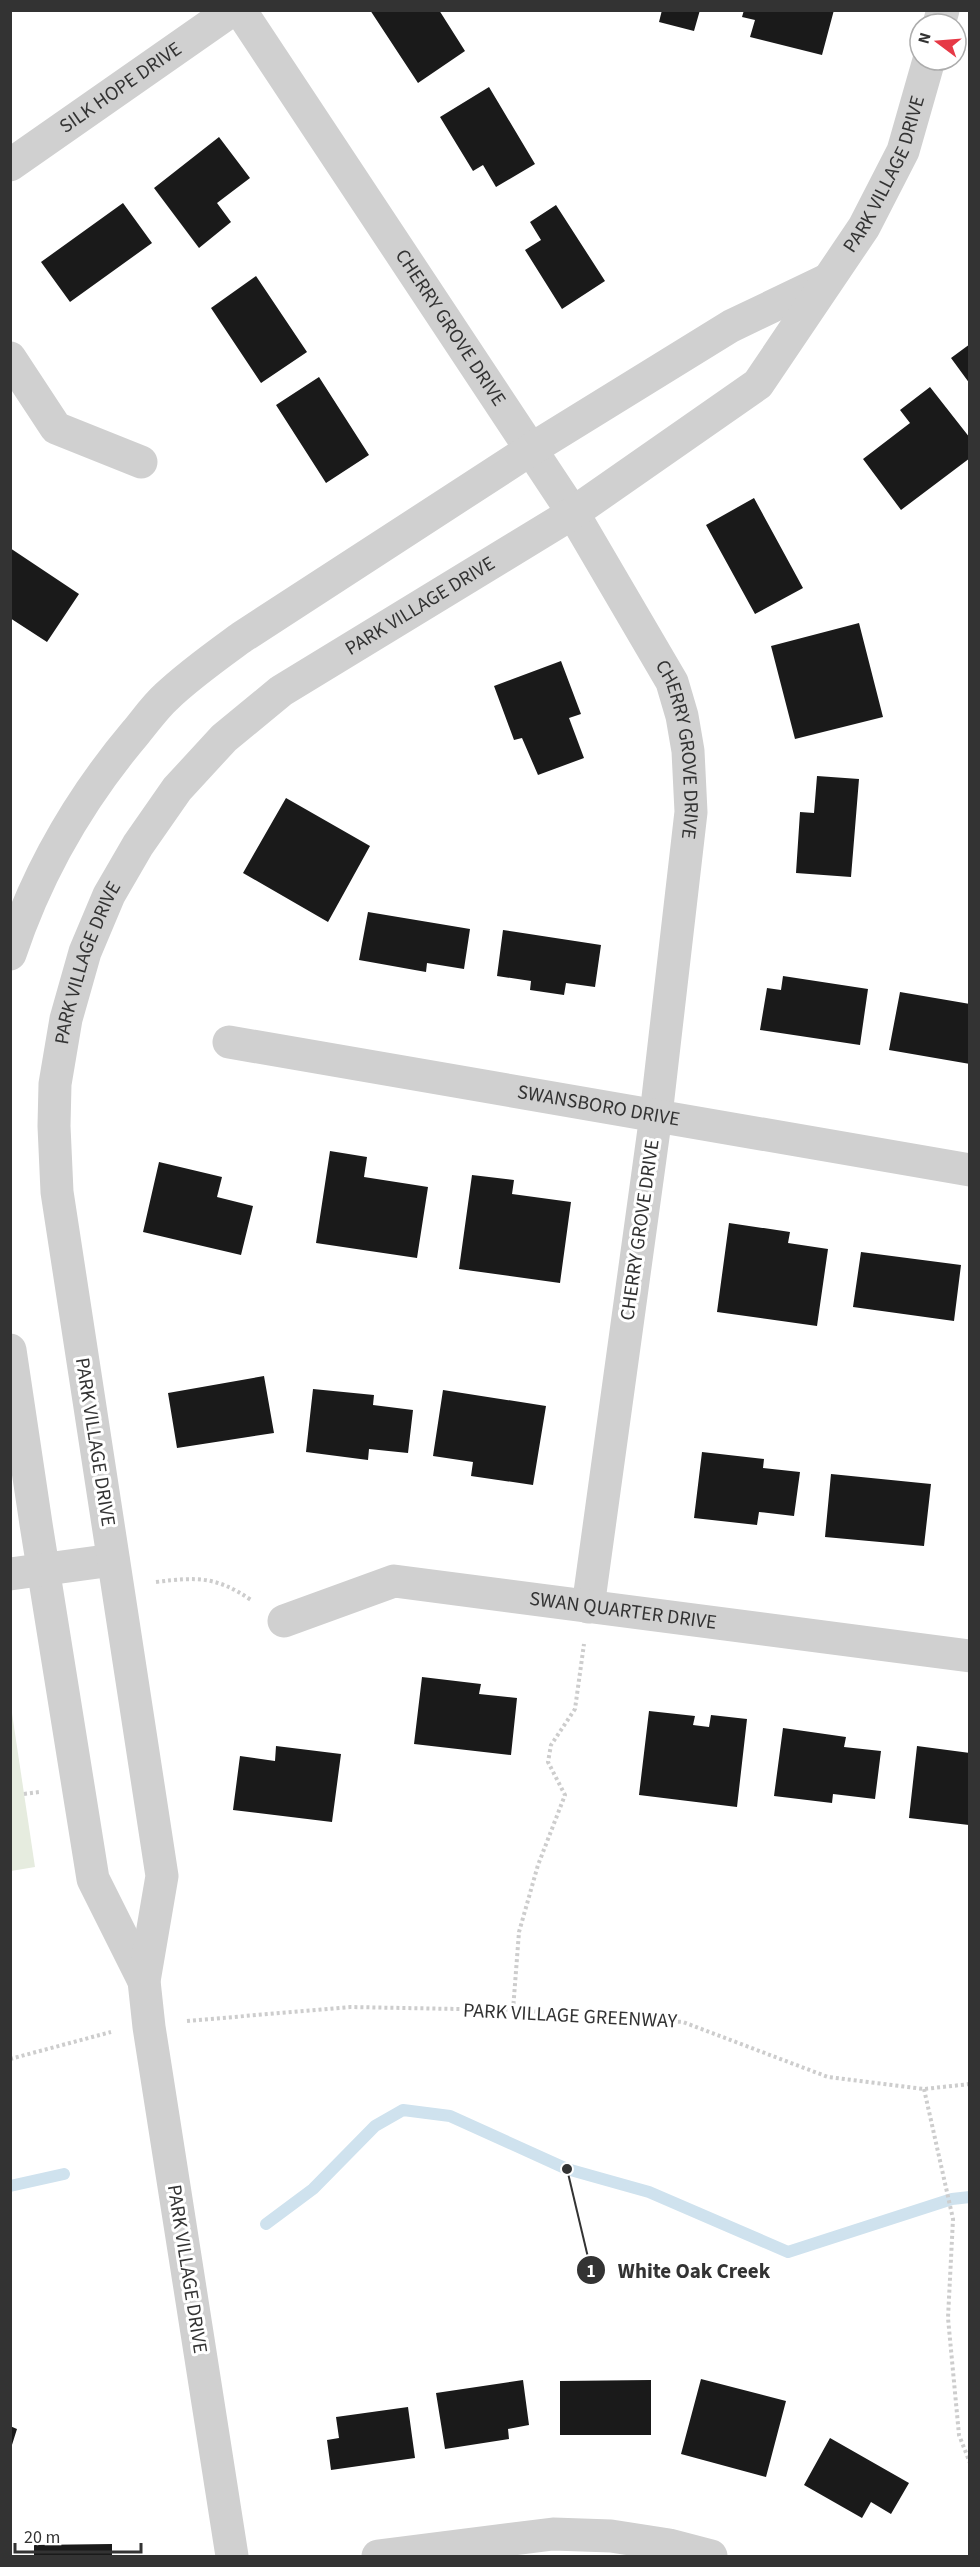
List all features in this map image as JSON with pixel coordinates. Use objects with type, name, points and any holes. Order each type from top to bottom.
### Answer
[{"type":"street","name":"SILK HOPE DRIVE","points":[[10,165],[232,10]]},
{"type":"street","name":"CHERRY GROVE DRIVE","points":[[240,10],[573,513],[672,682],[688,751],[691,812],[656,1115],[588,1607]]},
{"type":"street","name":"PARK VILLAGE DRIVE","points":[[232,2556],[148,2027],[144,1981],[162,1876],[57,1192],[55,1084],[66,1019],[85,952],[109,895],[138,845],[177,789],[224,738],[281,691],[573,513],[758,384],[825,281],[864,227],[903,151],[926,72]]},
{"type":"street","name":"PARK VILLAGE DRIVE","points":[[10,954],[24,913],[80,808],[117,755],[165,698],[242,638],[530,450],[731,326],[825,281]]},
{"type":"street","points":[[10,357],[56,428],[141,462]]},
{"type":"street","name":"SWANSBORO DRIVE","points":[[229,1042],[969,1170]]},
{"type":"street","name":"PARK VILLAGE DRIVE","points":[[10,1350],[93,1879],[144,1981]]},
{"type":"street","points":[[10,1574],[113,1560]]},
{"type":"street","name":"SWAN QUARTER DRIVE","points":[[284,1621],[394,1581],[969,1656]]},
{"type":"street","points":[[378,2556],[554,2534],[611,2536],[669,2544],[711,2556]]},
{"type":"path","points":[[153,1582],[197,1578],[229,1585],[284,1621]]},
{"type":"path","points":[[513,2010],[519,1932],[538,1865],[565,1796],[549,1762],[551,1745],[575,1709],[588,1607]]},
{"type":"path","points":[[24,1794],[46,1791]]},
{"type":"path","name":"PARK VILLAGE GREENWAY","points":[[195,2019],[350,2007],[513,2010],[683,2022],[828,2077],[924,2089],[969,2084]]},
{"type":"path","points":[[10,2058],[102,2033]]},
{"type":"path","points":[[924,2089],[953,2219],[948,2318],[959,2435],[969,2463]]},
{"type":"shaded area","points":[[10,1700],[35,1867],[11,1871],[10,1871]]},
{"type":"building","points":[[370,10],[439,10],[465,51],[418,83]]},
{"type":"building","points":[[662,10],[700,10],[694,31],[659,22]]},
{"type":"building","points":[[744,10],[834,10],[822,55],[750,37],[755,20],[742,17]]},
{"type":"building","points":[[489,87],[535,164],[496,187],[483,165],[473,171],[440,117]]},
{"type":"building","points":[[219,137],[250,178],[217,203],[231,222],[199,248],[154,188]]},
{"type":"building","points":[[123,203],[152,243],[70,302],[41,262]]},
{"type":"building","points":[[556,205],[605,281],[562,309],[525,250],[541,240],[530,222]]},
{"type":"building","points":[[256,276],[307,352],[261,383],[211,308]]},
{"type":"building","points":[[970,344],[970,384],[951,358]]},
{"type":"building","points":[[319,377],[369,455],[326,483],[276,405]]},
{"type":"building","points":[[930,387],[970,438],[970,458],[901,510],[863,459],[910,423],[900,410]]},
{"type":"building","points":[[754,498],[803,588],[755,614],[706,525]]},
{"type":"building","points":[[10,548],[79,594],[47,642],[10,618]]},
{"type":"building","points":[[859,623],[883,717],[795,739],[771,646]]},
{"type":"building","points":[[561,661],[581,714],[569,718],[584,758],[538,775],[522,738],[514,740],[494,686]]},
{"type":"building","points":[[817,776],[859,779],[851,877],[796,873],[800,812],[814,813]]},
{"type":"building","points":[[286,798],[370,846],[328,922],[243,873]]},
{"type":"building","points":[[368,912],[470,929],[464,969],[427,963],[426,972],[359,960]]},
{"type":"building","points":[[503,930],[601,945],[595,987],[566,983],[564,995],[530,990],[531,981],[497,976]]},
{"type":"building","points":[[783,976],[868,989],[860,1045],[760,1030],[767,988],[781,990]]},
{"type":"building","points":[[900,992],[970,1004],[970,1064],[889,1050]]},
{"type":"building","points":[[330,1151],[367,1157],[364,1177],[428,1187],[417,1258],[316,1243]]},
{"type":"building","points":[[159,1162],[222,1177],[217,1197],[253,1206],[241,1255],[143,1232]]},
{"type":"building","points":[[472,1175],[514,1180],[512,1194],[571,1202],[560,1283],[459,1269]]},
{"type":"building","points":[[729,1223],[790,1232],[788,1243],[828,1249],[817,1326],[717,1312]]},
{"type":"building","points":[[861,1252],[961,1265],[954,1321],[853,1307]]},
{"type":"building","points":[[264,1376],[274,1433],[177,1448],[168,1393]]},
{"type":"building","points":[[313,1389],[374,1395],[373,1405],[413,1410],[408,1453],[369,1449],[368,1460],[306,1452]]},
{"type":"building","points":[[443,1390],[546,1406],[533,1485],[471,1476],[473,1462],[433,1456]]},
{"type":"building","points":[[702,1452],[764,1459],[763,1468],[800,1472],[794,1516],[759,1512],[757,1525],[694,1518]]},
{"type":"building","points":[[831,1474],[931,1484],[924,1546],[825,1537]]},
{"type":"building","points":[[422,1677],[481,1684],[479,1694],[517,1698],[511,1755],[414,1744]]},
{"type":"building","points":[[649,1711],[695,1716],[693,1725],[709,1727],[711,1715],[747,1719],[737,1807],[639,1795]]},
{"type":"building","points":[[783,1728],[846,1737],[844,1747],[881,1751],[875,1799],[833,1794],[832,1803],[774,1796]]},
{"type":"building","points":[[276,1746],[341,1754],[332,1822],[233,1810],[240,1756],[275,1761]]},
{"type":"building","points":[[917,1746],[970,1753],[969,1825],[909,1818]]},
{"type":"building","points":[[701,2379],[786,2401],[766,2477],[681,2454]]},
{"type":"building","points":[[523,2380],[529,2425],[508,2429],[509,2439],[445,2449],[436,2393]]},
{"type":"building","points":[[651,2380],[651,2435],[560,2435],[560,2381]]},
{"type":"building","points":[[408,2407],[415,2458],[331,2470],[327,2440],[339,2438],[336,2417]]},
{"type":"building","points":[[10,2426],[17,2429],[11,2448],[10,2448]]},
{"type":"building","points":[[830,2438],[909,2483],[891,2514],[871,2502],[862,2518],[804,2485]]},
{"type":"building","points":[[112,2544],[112,2556],[34,2556],[34,2545]]},
{"type":"waterway","points":[[266,2224],[313,2189],[375,2126],[403,2110],[450,2116],[567,2169],[649,2192],[788,2252],[952,2199],[970,2197]]},
{"type":"waterway","points":[[10,2186],[64,2174]]},
{"type":"place","name":"White Oak Creek","points":[[567,2169]]}]
